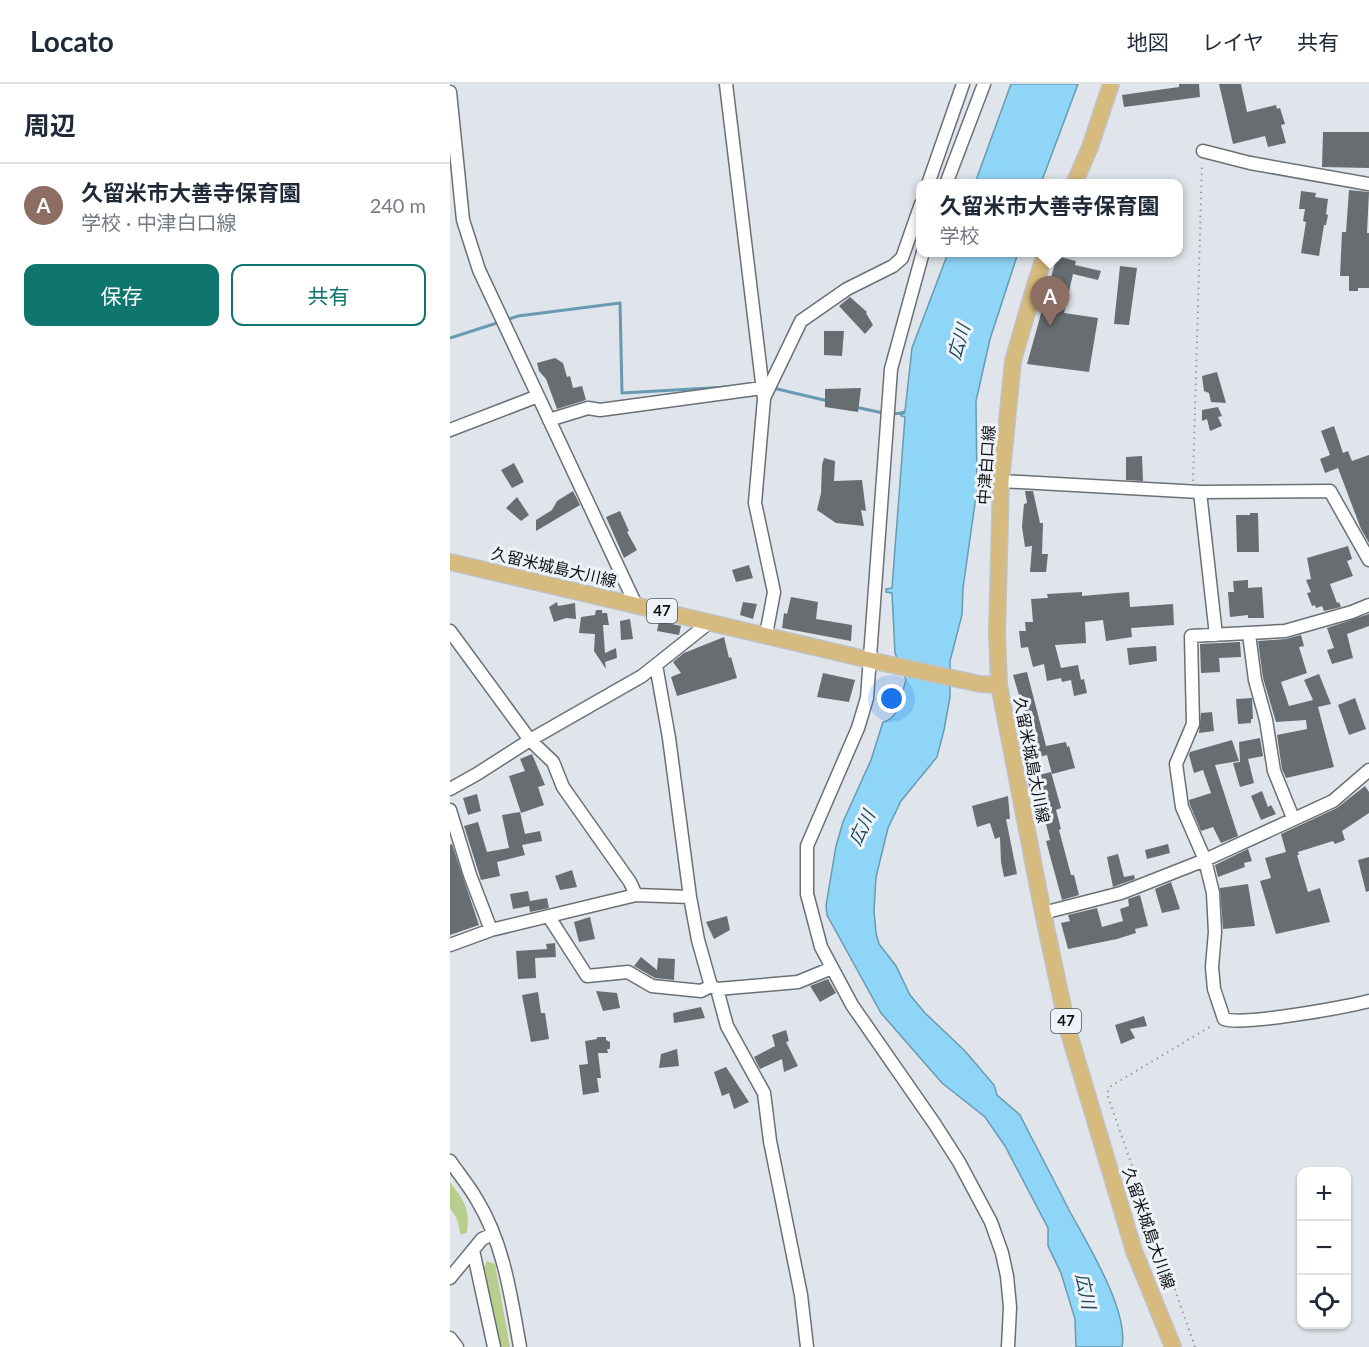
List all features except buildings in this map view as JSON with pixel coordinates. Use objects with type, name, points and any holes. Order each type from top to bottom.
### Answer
[{"type":"main road","points":[[1076,179],[1090,147],[1111,84]]},
{"type":"main road","name":"中津白口線","points":[[999,685],[997,632],[1001,481],[1013,361],[1044,257]]},
{"type":"main road","name":"久留米城島大川線","points":[[450,562],[872,661],[980,684],[999,685],[1068,1029],[1134,1251],[1173,1347]]},
{"type":"street","points":[[726,84],[763,394],[755,503],[774,592],[766,635]]},
{"type":"street","points":[[929,179],[963,84]]},
{"type":"street","points":[[948,179],[984,84]]},
{"type":"street","points":[[450,92],[463,220],[479,270],[636,605]]},
{"type":"street","points":[[1203,151],[1250,163],[1369,184]]},
{"type":"street","points":[[763,394],[801,321],[847,289],[893,266],[902,258],[916,218]]},
{"type":"street","points":[[922,257],[891,369],[872,661],[867,698],[858,728],[807,846],[807,894],[821,947],[852,1005],[959,1162],[991,1222],[1007,1276],[1010,1307],[1008,1347]]},
{"type":"street","points":[[549,420],[588,408],[600,410],[763,394]]},
{"type":"street","points":[[450,430],[538,396]]},
{"type":"street","points":[[1001,481],[1196,492],[1330,491],[1369,560]]},
{"type":"street","points":[[1196,492],[1216,635]]},
{"type":"street","points":[[1369,604],[1352,612],[1285,631],[1191,636],[1193,724],[1176,764],[1182,807],[1205,860],[1213,893],[1215,933],[1212,968],[1214,989],[1224,1019],[1231,1022],[1273,1018],[1369,1001]]},
{"type":"street","points":[[450,789],[642,676],[710,622]]},
{"type":"street","points":[[450,631],[530,740],[553,762],[563,787],[630,882],[636,895]]},
{"type":"street","points":[[1249,634],[1255,680],[1266,720],[1274,771],[1293,818]]},
{"type":"street","points":[[656,665],[669,738],[690,897],[698,940],[727,1026],[764,1094],[770,1141],[801,1295],[807,1347]]},
{"type":"street","points":[[1043,913],[1121,894],[1205,860],[1333,801],[1369,770]]},
{"type":"street","points":[[450,810],[470,875],[491,930]]},
{"type":"street","points":[[450,945],[491,930],[636,895],[690,897]]},
{"type":"street","points":[[549,917],[587,976],[628,972],[652,986],[701,991],[714,987],[798,982],[832,968]]},
{"type":"street","points":[[450,1161],[477,1201],[493,1234],[507,1276],[520,1347]]},
{"type":"street","points":[[450,1278],[482,1239],[493,1234]]},
{"type":"street","points":[[473,1250],[494,1347]]},
{"type":"street","points":[[450,1338],[457,1347]]},
{"type":"path","points":[[1196,492],[1203,151]]},
{"type":"path","points":[[1195,1347],[1107,1094],[1111,1086],[1224,1019]]},
{"type":"green space","points":[[450,1182],[467,1210],[467,1232],[461,1235],[457,1219],[450,1208]]},
{"type":"green space","points":[[487,1261],[495,1264],[510,1347],[499,1347],[484,1267]]},
{"type":"water","points":[[1011,84],[1078,84],[1042,179],[976,179]]},
{"type":"water","name":"広川","points":[[946,257],[1017,257],[990,339],[976,401],[977,489],[963,588],[962,615],[950,661],[950,697],[944,730],[937,757],[901,801],[888,828],[876,877],[874,911],[876,933],[879,944],[896,966],[910,995],[925,1013],[965,1051],[994,1085],[997,1095],[1020,1115],[1105,1277],[1119,1315],[1122,1347],[1076,1347],[1075,1319],[1061,1273],[1048,1246],[1048,1228],[1005,1146],[985,1117],[942,1083],[881,1013],[827,915],[826,906],[836,846],[843,822],[871,760],[883,722],[889,720],[896,711],[906,680],[895,653],[892,593],[886,592],[886,589],[892,588],[905,417],[901,416],[901,412],[905,411],[912,348]]},
{"type":"waterway","points":[[506,320],[518,316],[620,303],[622,393],[728,387]]},
{"type":"waterway","points":[[450,338],[500,322]]},
{"type":"waterway","points":[[773,388],[828,401]]},
{"type":"waterway","points":[[855,407],[883,413]]},
{"type":"waterway","points":[[890,414],[904,413]]},
{"type":"place","name":"久留米市大善寺保育園","points":[[1050,326]]}]
